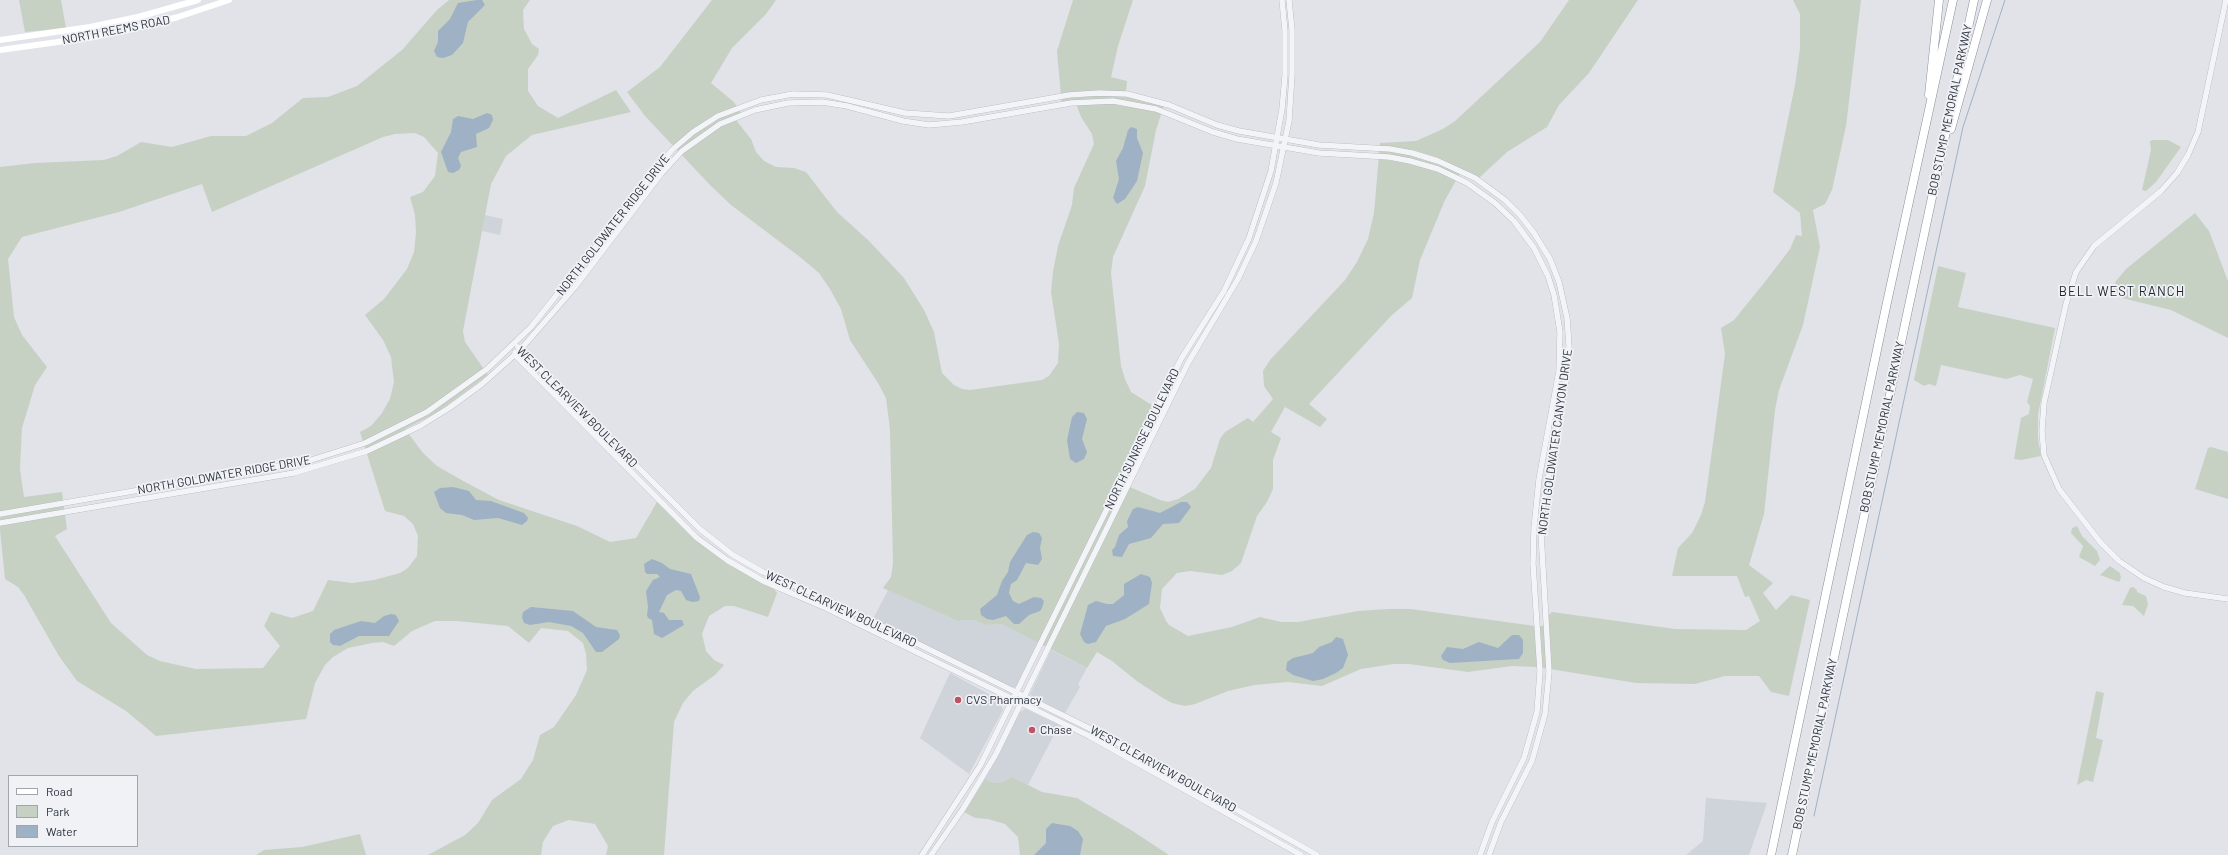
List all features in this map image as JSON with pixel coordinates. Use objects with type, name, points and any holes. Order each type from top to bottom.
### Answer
[{"type":"highway","points":[[1929,109],[1929,84],[1940,0]]},
{"type":"highway","name":"BOB STUMP MEMORIAL PARKWAY","points":[[1771,855],[1881,330],[1953,0]]},
{"type":"highway","name":"BOB STUMP MEMORIAL PARKWAY","points":[[1792,855],[1974,0]]},
{"type":"highway","points":[[1924,232],[1934,205],[1952,126],[1987,0]]},
{"type":"main road","name":"NORTH REEMS ROAD","points":[[0,40],[90,27],[138,17],[198,0]]},
{"type":"main road","name":"NORTH REEMS ROAD","points":[[0,50],[94,37],[178,17],[229,0]]},
{"type":"street","name":"NORTH SUNRISE BOULEVARD","points":[[1282,0],[1285,31],[1285,76],[1282,139]]},
{"type":"street","name":"NORTH SUNRISE BOULEVARD","points":[[922,855],[980,766],[1018,692],[1045,646],[1188,363],[1246,264],[1268,210],[1282,139],[1292,76],[1292,30],[1289,0]]},
{"type":"street","points":[[2226,0],[2198,132],[2188,156],[2177,173],[2160,191],[2094,246],[2083,259],[2072,281],[2044,403],[2042,422],[2044,455],[2059,489],[2101,543],[2119,561],[2133,572],[2156,584],[2174,590],[2228,599]]},
{"type":"street","name":"NORTH GOLDWATER RIDGE DRIVE","points":[[0,514],[282,467],[342,451],[381,436],[427,412],[475,379],[514,345],[568,282],[643,184],[672,150],[693,132],[718,116],[753,102],[782,96],[819,94],[837,96],[917,115],[949,116],[1069,95],[1110,93],[1151,99],[1226,128],[1282,139]]},
{"type":"street","name":"NORTH GOLDWATER RIDGE DRIVE","points":[[0,523],[272,477],[312,468],[352,456],[397,437],[437,415],[482,384],[522,349],[571,292],[661,174],[679,154],[699,137],[720,124],[755,110],[788,103],[822,102],[847,106],[903,121],[929,125],[962,122],[1071,103],[1113,101],[1161,111],[1225,136],[1280,147]]},
{"type":"street","name":"NORTH GOLDWATER CANYON DRIVE","points":[[1282,139],[1329,146],[1390,149],[1412,153],[1438,161],[1475,178],[1509,204],[1527,224],[1550,259],[1559,282],[1567,318],[1569,346],[1567,374],[1547,485],[1542,525],[1542,568],[1549,672],[1547,700],[1537,748],[1501,822],[1489,855]]},
{"type":"street","name":"NORTH SUNRISE BOULEVARD","points":[[1052,632],[1051,624],[1181,359],[1224,290],[1242,254],[1261,205],[1280,147]]},
{"type":"street","name":"NORTH GOLDWATER CANYON DRIVE","points":[[1280,147],[1326,154],[1389,158],[1410,161],[1438,169],[1457,178],[1495,203],[1514,221],[1534,248],[1551,285],[1559,319],[1560,343],[1559,371],[1539,479],[1533,532],[1540,671],[1538,703],[1534,727],[1524,758],[1492,822],[1480,855]]},
{"type":"street","name":"WEST CLEARVIEW BOULEVARD","points":[[514,345],[522,349],[700,529],[733,555],[771,576],[828,600],[1018,692],[1130,749],[1316,855]]},
{"type":"street","name":"WEST CLEARVIEW BOULEVARD","points":[[514,345],[515,355],[697,538],[739,568],[1015,699],[1106,745],[1301,855]]},
{"type":"street","name":"NORTH SUNRISE BOULEVARD","points":[[932,855],[963,809],[986,771],[1022,703],[1045,655],[1045,646]]},
{"type":"street","points":[[980,766],[986,771]]},
{"type":"shaded area","points":[[485,215],[503,219],[500,235],[482,231]]},
{"type":"shaded area","points":[[888,590],[958,621],[973,620],[986,625],[1002,624],[1040,643],[1016,687],[1010,687],[873,619]]},
{"type":"shaded area","points":[[1051,650],[1087,668],[1078,684],[1080,687],[1065,713],[1034,698],[1030,694]]},
{"type":"shaded area","points":[[950,673],[998,699],[1003,710],[969,774],[920,738]]},
{"type":"shaded area","points":[[1025,709],[1059,725],[1028,785],[1012,777],[1000,783],[991,782],[985,779],[1019,713]]},
{"type":"shaded area","points":[[1706,798],[1767,803],[1749,855],[1686,855],[1703,841]]},
{"type":"green space","points":[[19,0],[61,0],[66,28],[25,32]]},
{"type":"green space","points":[[449,0],[530,0],[523,10],[524,29],[532,44],[539,49],[538,55],[528,69],[528,91],[538,106],[558,118],[616,90],[631,112],[532,135],[506,156],[491,184],[463,331],[465,342],[488,375],[438,412],[405,429],[423,453],[437,466],[465,482],[499,500],[577,526],[610,542],[636,538],[657,502],[708,550],[729,565],[773,588],[777,593],[768,617],[734,606],[725,606],[709,616],[702,634],[706,651],[714,660],[724,665],[715,675],[693,691],[683,703],[674,722],[664,855],[606,855],[608,846],[595,824],[569,820],[553,826],[543,842],[541,855],[428,855],[465,835],[478,823],[492,800],[521,779],[533,760],[540,735],[554,727],[576,695],[587,670],[586,654],[583,643],[568,631],[541,628],[529,643],[508,626],[457,621],[435,621],[412,631],[394,646],[383,642],[372,643],[348,648],[333,657],[325,665],[315,683],[306,719],[156,736],[126,711],[77,681],[59,656],[24,595],[18,587],[5,579],[0,530],[0,167],[35,163],[104,160],[117,156],[141,142],[172,147],[211,136],[246,136],[272,123],[303,98],[328,97],[357,86],[402,50],[437,10]],"holes":[[[415,133],[424,137],[438,153],[435,176],[423,192],[410,197],[415,215],[416,233],[414,252],[407,269],[384,299],[365,315],[383,340],[391,357],[394,382],[390,399],[382,413],[371,426],[360,432],[385,511],[404,516],[413,524],[418,536],[417,556],[408,568],[400,573],[374,580],[352,583],[328,580],[313,611],[292,618],[271,612],[264,626],[280,646],[263,668],[196,669],[160,661],[147,655],[111,623],[55,536],[67,529],[62,492],[24,497],[20,469],[22,428],[35,385],[47,367],[22,335],[14,317],[8,259],[22,237],[119,212],[202,184],[212,212],[383,137],[395,134]]]},
{"type":"green space","points":[[712,0],[776,0],[766,14],[732,48],[711,83],[734,102],[743,116],[736,120],[751,139],[756,152],[764,161],[776,167],[794,168],[806,172],[837,212],[868,240],[904,278],[924,310],[934,332],[942,373],[954,385],[962,389],[970,390],[1042,380],[1049,376],[1058,363],[1059,344],[1051,292],[1053,272],[1058,246],[1072,205],[1074,188],[1094,144],[1092,134],[1081,117],[1076,104],[1062,107],[1057,51],[1073,0],[1133,0],[1118,46],[1111,77],[1127,81],[1126,92],[1165,102],[1156,130],[1145,186],[1113,257],[1111,273],[1121,366],[1125,379],[1131,392],[1155,407],[1118,482],[1168,502],[1178,499],[1195,489],[1211,468],[1220,439],[1225,432],[1248,418],[1253,422],[1273,399],[1264,386],[1263,371],[1270,360],[1345,280],[1357,262],[1368,239],[1374,213],[1380,143],[1416,141],[1443,129],[1455,121],[1540,42],[1569,0],[1638,0],[1589,73],[1559,105],[1547,127],[1507,152],[1479,178],[1462,170],[1445,200],[1420,260],[1412,298],[1392,315],[1309,404],[1327,419],[1320,427],[1285,407],[1271,432],[1281,438],[1273,460],[1273,489],[1267,502],[1257,516],[1241,563],[1232,571],[1222,575],[1190,571],[1177,573],[1162,589],[1160,608],[1166,621],[1169,625],[1188,636],[1232,627],[1260,617],[1281,622],[1298,622],[1358,611],[1389,609],[1411,609],[1535,626],[1547,626],[1546,617],[1552,612],[1675,629],[1746,630],[1760,621],[1749,596],[1745,597],[1737,576],[1672,576],[1678,548],[1692,533],[1701,515],[1705,502],[1725,354],[1721,328],[1734,320],[1768,278],[1790,249],[1796,235],[1802,236],[1800,213],[1773,192],[1795,85],[1800,48],[1800,14],[1793,0],[1861,0],[1846,126],[1832,190],[1825,204],[1813,210],[1820,247],[1803,325],[1779,390],[1775,410],[1764,514],[1749,565],[1773,583],[1763,593],[1776,610],[1791,595],[1810,600],[1789,696],[1771,692],[1759,676],[1725,676],[1695,684],[1636,683],[1538,667],[1512,666],[1468,672],[1409,664],[1393,664],[1361,669],[1322,686],[1288,682],[1254,685],[1228,691],[1195,704],[1185,706],[1172,703],[1163,698],[1097,652],[1087,668],[1002,624],[986,625],[973,620],[958,621],[883,588],[891,577],[893,563],[890,429],[886,398],[850,340],[841,309],[819,273],[731,205],[710,185],[645,116],[627,92],[660,67]]},
{"type":"green space","points":[[2168,140],[2181,147],[2156,182],[2146,191],[2142,190],[2151,150],[2150,141]]},
{"type":"green space","points":[[2195,213],[2209,231],[2228,281],[2228,338],[2171,310],[2110,295],[2116,281],[2126,269]]},
{"type":"green space","points":[[1938,266],[1966,273],[1958,307],[2055,328],[2038,415],[2038,439],[2041,456],[2021,460],[2014,459],[2021,418],[2029,414],[2030,406],[2027,402],[2033,379],[2020,375],[2006,379],[1941,365],[1936,386],[1929,384],[1924,386],[1914,380]]},
{"type":"green space","points":[[2211,447],[2228,452],[2228,499],[2195,489],[2208,448]]},
{"type":"green space","points":[[2077,526],[2082,536],[2097,551],[2100,560],[2095,566],[2079,557],[2083,546],[2071,533],[2072,528]]},
{"type":"green space","points":[[2110,566],[2120,573],[2121,578],[2119,582],[2100,575]]},
{"type":"green space","points":[[2133,587],[2137,590],[2137,592],[2146,596],[2148,604],[2144,616],[2133,606],[2122,605],[2130,588]]},
{"type":"green space","points":[[2096,691],[2104,693],[2096,738],[2103,740],[2093,782],[2086,780],[2077,785]]},
{"type":"green space","points":[[1012,777],[1042,792],[1077,798],[1131,830],[1169,855],[1020,855],[1018,837],[1005,824],[988,819],[975,818],[964,812],[985,779],[991,782],[1000,783]]},
{"type":"green space","points":[[360,834],[366,855],[256,855],[264,850],[302,847]]},
{"type":"water","points":[[482,0],[485,5],[468,22],[463,43],[452,55],[443,58],[437,57],[434,51],[438,42],[438,31],[450,19],[458,3]]},
{"type":"water","points":[[487,113],[492,115],[493,120],[489,128],[476,134],[477,147],[461,152],[458,158],[461,166],[459,170],[453,173],[448,172],[441,152],[451,132],[453,119],[458,116],[473,119]]},
{"type":"water","points":[[1131,127],[1137,129],[1137,138],[1143,153],[1137,181],[1125,199],[1117,204],[1113,198],[1119,179],[1116,161],[1123,148],[1128,130]]},
{"type":"water","points":[[1077,412],[1084,413],[1087,419],[1082,439],[1087,452],[1084,459],[1076,463],[1070,459],[1067,440],[1072,417]]},
{"type":"water","points":[[453,487],[469,491],[476,500],[491,501],[524,513],[528,518],[527,521],[522,525],[498,518],[474,520],[462,515],[446,513],[440,508],[434,492],[440,488]]},
{"type":"water","points":[[1181,502],[1187,502],[1191,507],[1179,523],[1163,524],[1151,538],[1129,544],[1122,557],[1113,556],[1112,550],[1115,547],[1119,535],[1128,527],[1127,521],[1133,509],[1138,507],[1160,513]]},
{"type":"water","points":[[1033,532],[1039,533],[1042,538],[1040,548],[1042,559],[1038,565],[1026,563],[1017,580],[1011,584],[1009,593],[1013,601],[1019,604],[1034,597],[1041,598],[1044,601],[1042,608],[1040,611],[1029,615],[1019,624],[1014,624],[1006,616],[993,620],[987,619],[981,615],[980,609],[997,595],[1002,581],[1008,572],[1010,562],[1027,535]]},
{"type":"water","points":[[652,559],[662,563],[670,569],[691,574],[700,597],[699,601],[692,602],[686,600],[681,591],[676,590],[667,595],[659,612],[664,613],[669,620],[682,620],[684,625],[662,638],[654,634],[652,620],[648,618],[647,615],[648,607],[646,591],[653,580],[660,577],[657,574],[647,574],[645,572],[644,564]]},
{"type":"water","points":[[1141,574],[1150,577],[1152,583],[1149,604],[1125,619],[1106,626],[1096,642],[1088,644],[1084,642],[1080,634],[1088,605],[1096,601],[1113,604],[1124,595],[1124,584]]},
{"type":"water","points":[[531,607],[573,611],[596,627],[617,630],[620,635],[619,639],[602,652],[596,652],[583,633],[571,626],[549,622],[530,625],[524,623],[522,617],[523,612]]},
{"type":"water","points":[[391,614],[396,615],[399,621],[389,636],[359,636],[340,646],[333,645],[330,642],[330,634],[334,630],[361,621],[375,623],[384,616]]},
{"type":"water","points":[[1512,635],[1519,635],[1523,640],[1523,653],[1519,659],[1450,663],[1443,660],[1441,656],[1447,647],[1463,649],[1479,642],[1498,648]]},
{"type":"water","points":[[1336,637],[1343,639],[1348,655],[1343,668],[1336,673],[1323,679],[1313,681],[1293,675],[1286,670],[1287,662],[1293,658],[1313,653],[1319,647],[1332,642]]},
{"type":"water","points":[[1052,823],[1070,826],[1078,831],[1083,839],[1080,855],[1034,855],[1046,843],[1046,829]]},
{"type":"waterway","points":[[1814,816],[1963,127],[2005,0]]},
{"type":"place","name":"CVS Pharmacy","points":[[958,700]]},
{"type":"place","name":"Chase","points":[[1032,730]]},
{"type":"district","name":"BELL WEST RANCH","points":[[2122,292]]}]
